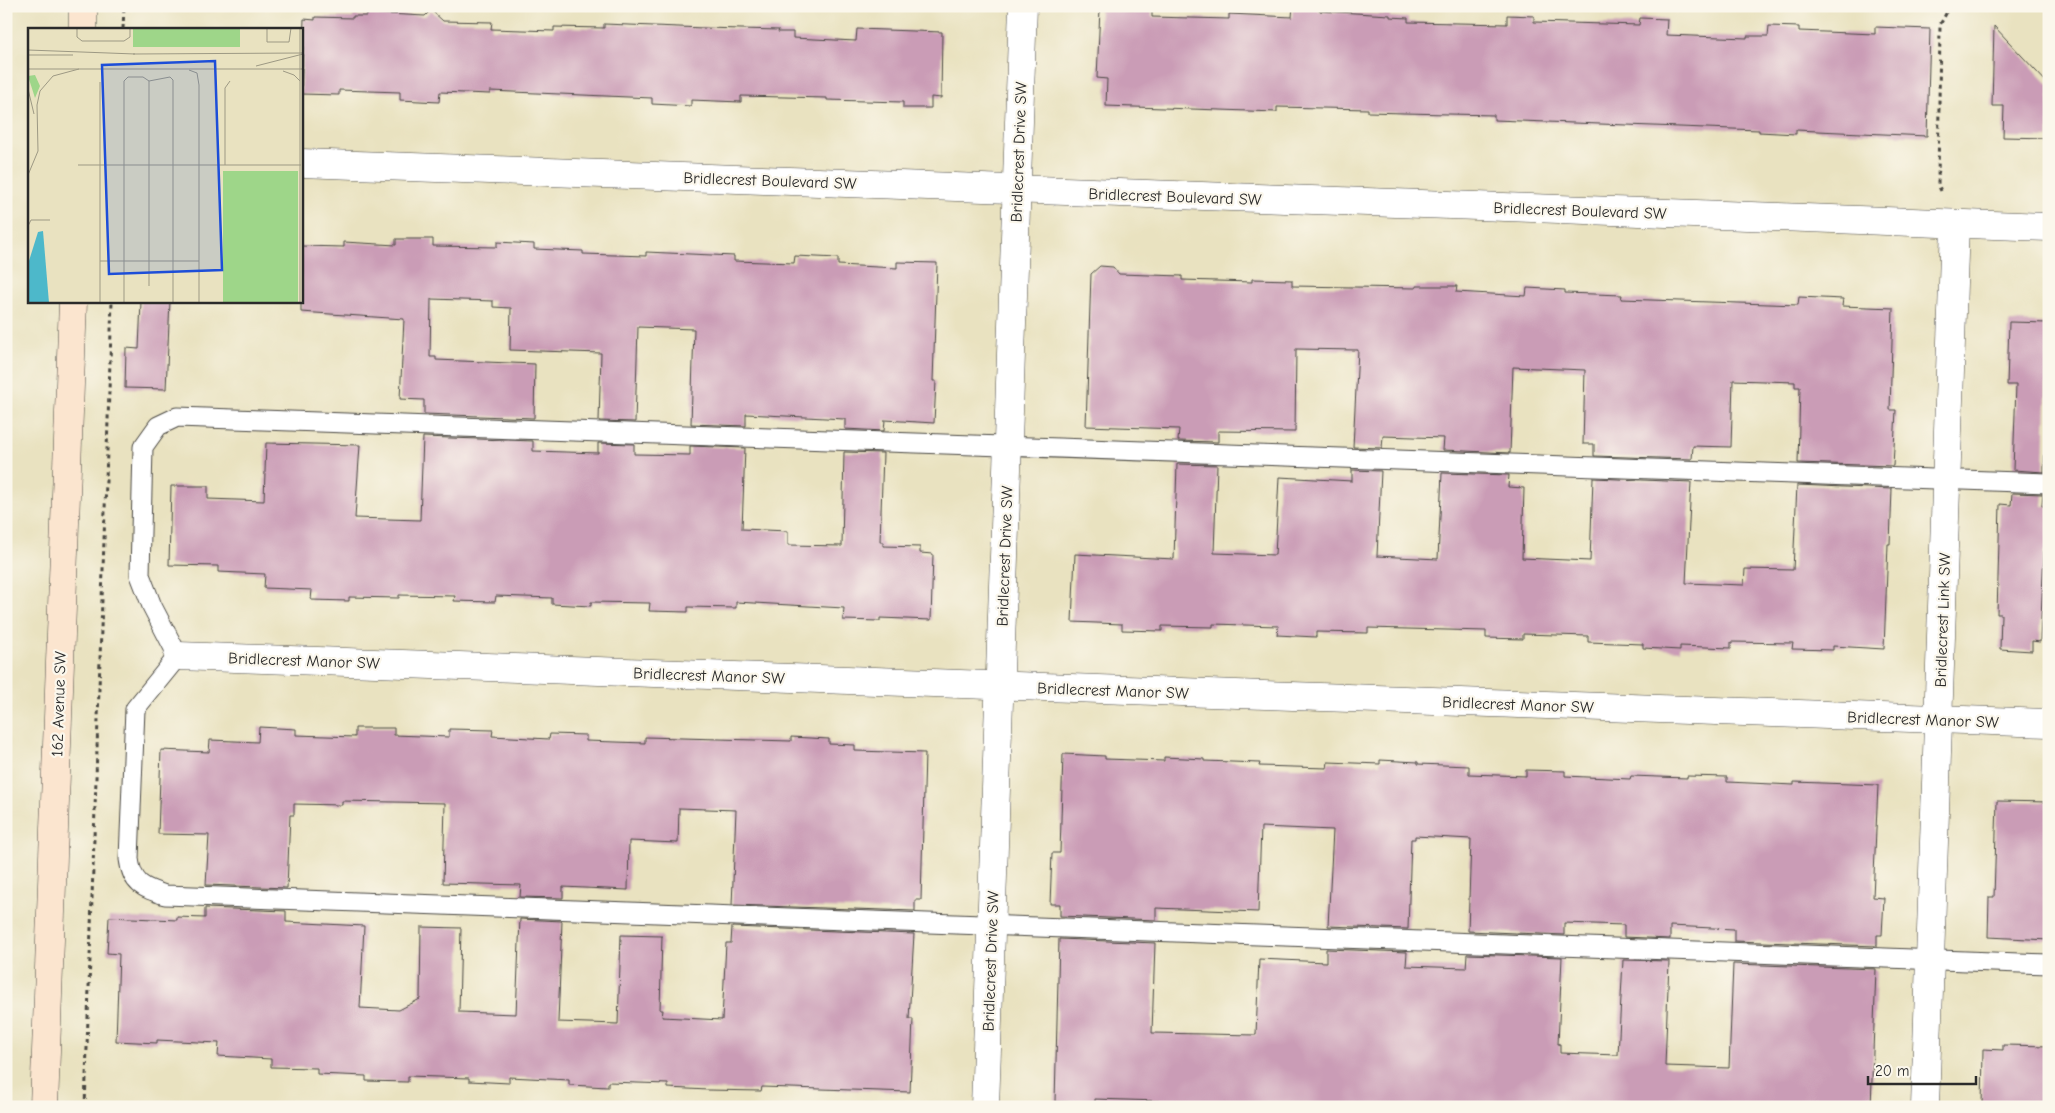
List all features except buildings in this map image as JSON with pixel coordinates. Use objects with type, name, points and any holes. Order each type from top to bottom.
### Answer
[{"type":"main road","name":"162 Avenue SW","points":[[44,1107],[73,302]]},
{"type":"street","name":"Bridlecrest Drive SW","points":[[985,1107],[1023,6]]},
{"type":"street","name":"Bridlecrest Boulevard SW","points":[[302,163],[2049,227]]},
{"type":"street","name":"Bridlecrest Link SW","points":[[1925,1107],[1955,224]]},
{"type":"street","name":"Bridlecrest Manor SW","points":[[178,656],[2049,723]]},
{"type":"lane","points":[[2049,483],[177,416],[158,426],[143,447],[140,575],[152,606],[178,656],[135,709],[129,859],[133,877],[143,887],[165,895],[2049,964]]},
{"type":"path","points":[[123,28],[124,6]]},
{"type":"path","points":[[1950,6],[1940,25],[1938,184],[1955,224]]},
{"type":"path","points":[[85,1107],[112,302]]}]
